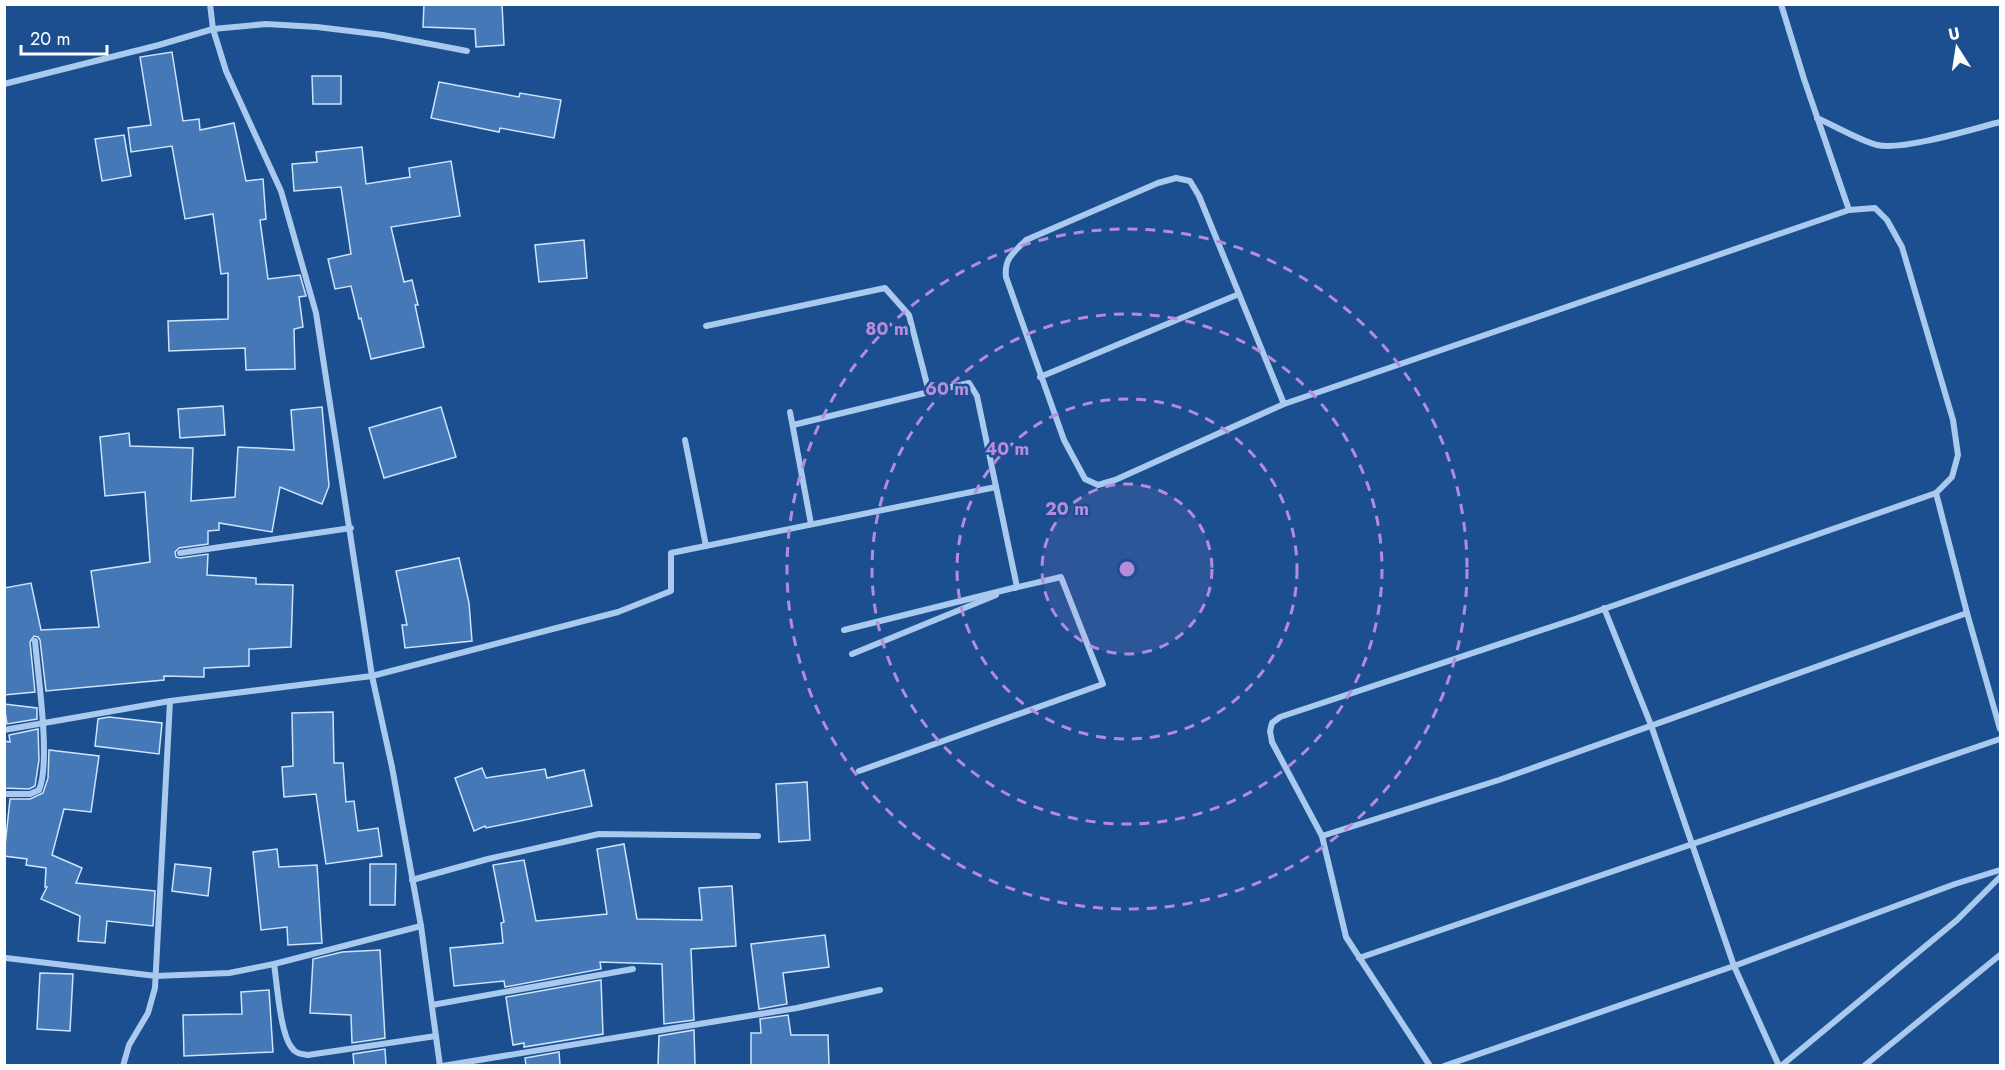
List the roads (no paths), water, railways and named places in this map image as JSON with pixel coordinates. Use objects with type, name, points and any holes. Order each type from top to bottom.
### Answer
[{"type":"street","points":[[210,4],[213,29],[226,71],[281,191],[316,313],[351,528],[372,676],[392,767],[421,926],[441,1065],[797,1008],[880,990]]},
{"type":"street","points":[[1781,4],[1849,210]]},
{"type":"street","points":[[4,84],[213,29],[266,24],[317,27],[382,35],[467,51]]},
{"type":"street","points":[[1817,118],[1877,145],[1891,146],[2001,122]]},
{"type":"street","points":[[1284,404],[1199,196],[1190,181],[1176,178],[1158,183],[1026,240],[1012,253],[1005,265],[1006,278],[1064,440],[1084,479],[1098,484],[1114,480],[1284,404],[1849,210],[1875,208],[1887,220],[1902,247],[1953,420],[1958,455],[1952,477],[1936,493],[1280,717],[1272,723],[1270,731],[1272,742],[1322,836],[1346,937],[1430,1065]]},
{"type":"street","points":[[706,326],[885,288],[909,315],[929,392]]},
{"type":"street","points":[[1040,377],[1239,294]]},
{"type":"street","points":[[793,425],[969,383],[976,396],[1017,587]]},
{"type":"street","points":[[790,412],[812,524]]},
{"type":"street","points":[[685,440],[706,546]]},
{"type":"street","points":[[4,730],[170,701],[372,676],[618,612],[671,591],[671,553],[996,487]]},
{"type":"street","points":[[1936,493],[1967,613],[2001,729]]},
{"type":"street","points":[[180,553],[351,528]]},
{"type":"street","points":[[844,630],[1061,577],[1103,684],[859,771]]},
{"type":"street","points":[[852,654],[1017,587]]},
{"type":"street","points":[[1604,608],[1651,725],[1734,966],[1780,1065],[1958,920],[2001,877]]},
{"type":"street","points":[[1322,836],[1499,780],[1967,613]]},
{"type":"street","points":[[4,794],[30,794],[39,790],[43,780],[42,722],[35,641]]},
{"type":"street","points":[[123,1065],[129,1045],[152,1002],[156,976],[170,701]]},
{"type":"street","points":[[1359,958],[2001,739]]},
{"type":"street","points":[[412,880],[488,859],[599,834],[758,836]]},
{"type":"street","points":[[1444,1065],[1734,966],[1955,884],[2001,870]]},
{"type":"street","points":[[6,958],[156,976],[229,973],[274,964],[421,926]]},
{"type":"street","points":[[1864,1065],[2001,955]]},
{"type":"street","points":[[274,964],[282,1017],[290,1047],[298,1054],[308,1055],[436,1036]]},
{"type":"street","points":[[432,1005],[633,969]]}]
